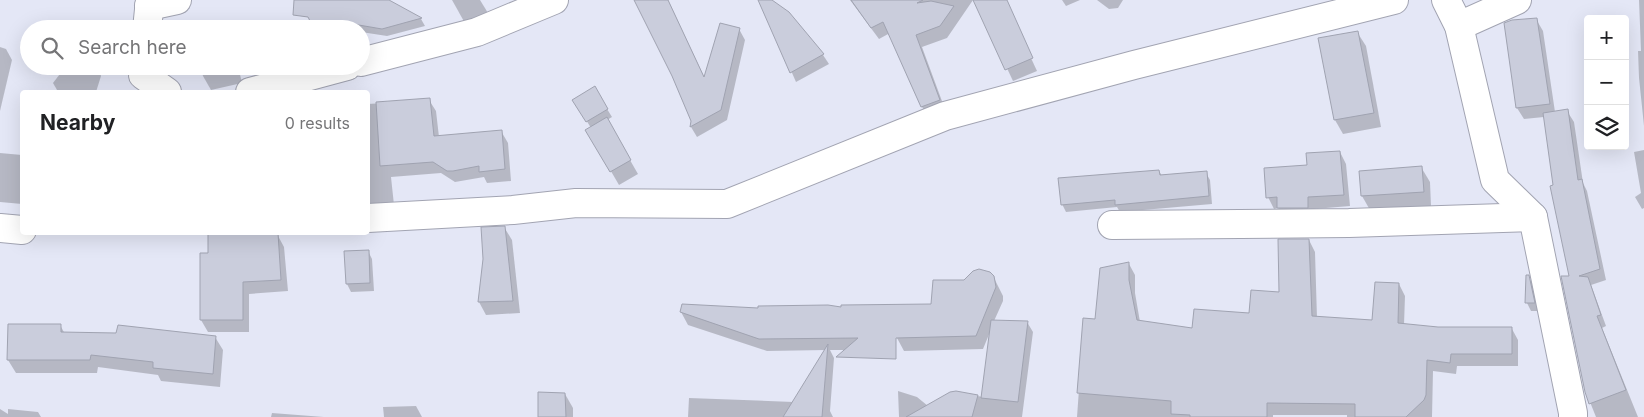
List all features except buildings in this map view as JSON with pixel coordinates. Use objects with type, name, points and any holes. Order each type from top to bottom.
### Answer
[{"type":"street","points":[[149,12],[177,0]]},
{"type":"street","points":[[370,60],[477,32],[554,0]]},
{"type":"street","points":[[370,218],[513,210],[576,203],[727,204],[945,116],[1134,65],[1394,0]]},
{"type":"street","points":[[1446,0],[1459,26],[1496,180],[1533,217],[1573,417]]},
{"type":"street","points":[[1459,26],[1517,0]]},
{"type":"street","points":[[143,75],[163,90]]},
{"type":"street","points":[[257,90],[313,75]]},
{"type":"street","points":[[1112,226],[1349,223],[1533,217]]},
{"type":"street","points":[[0,228],[20,230]]}]
